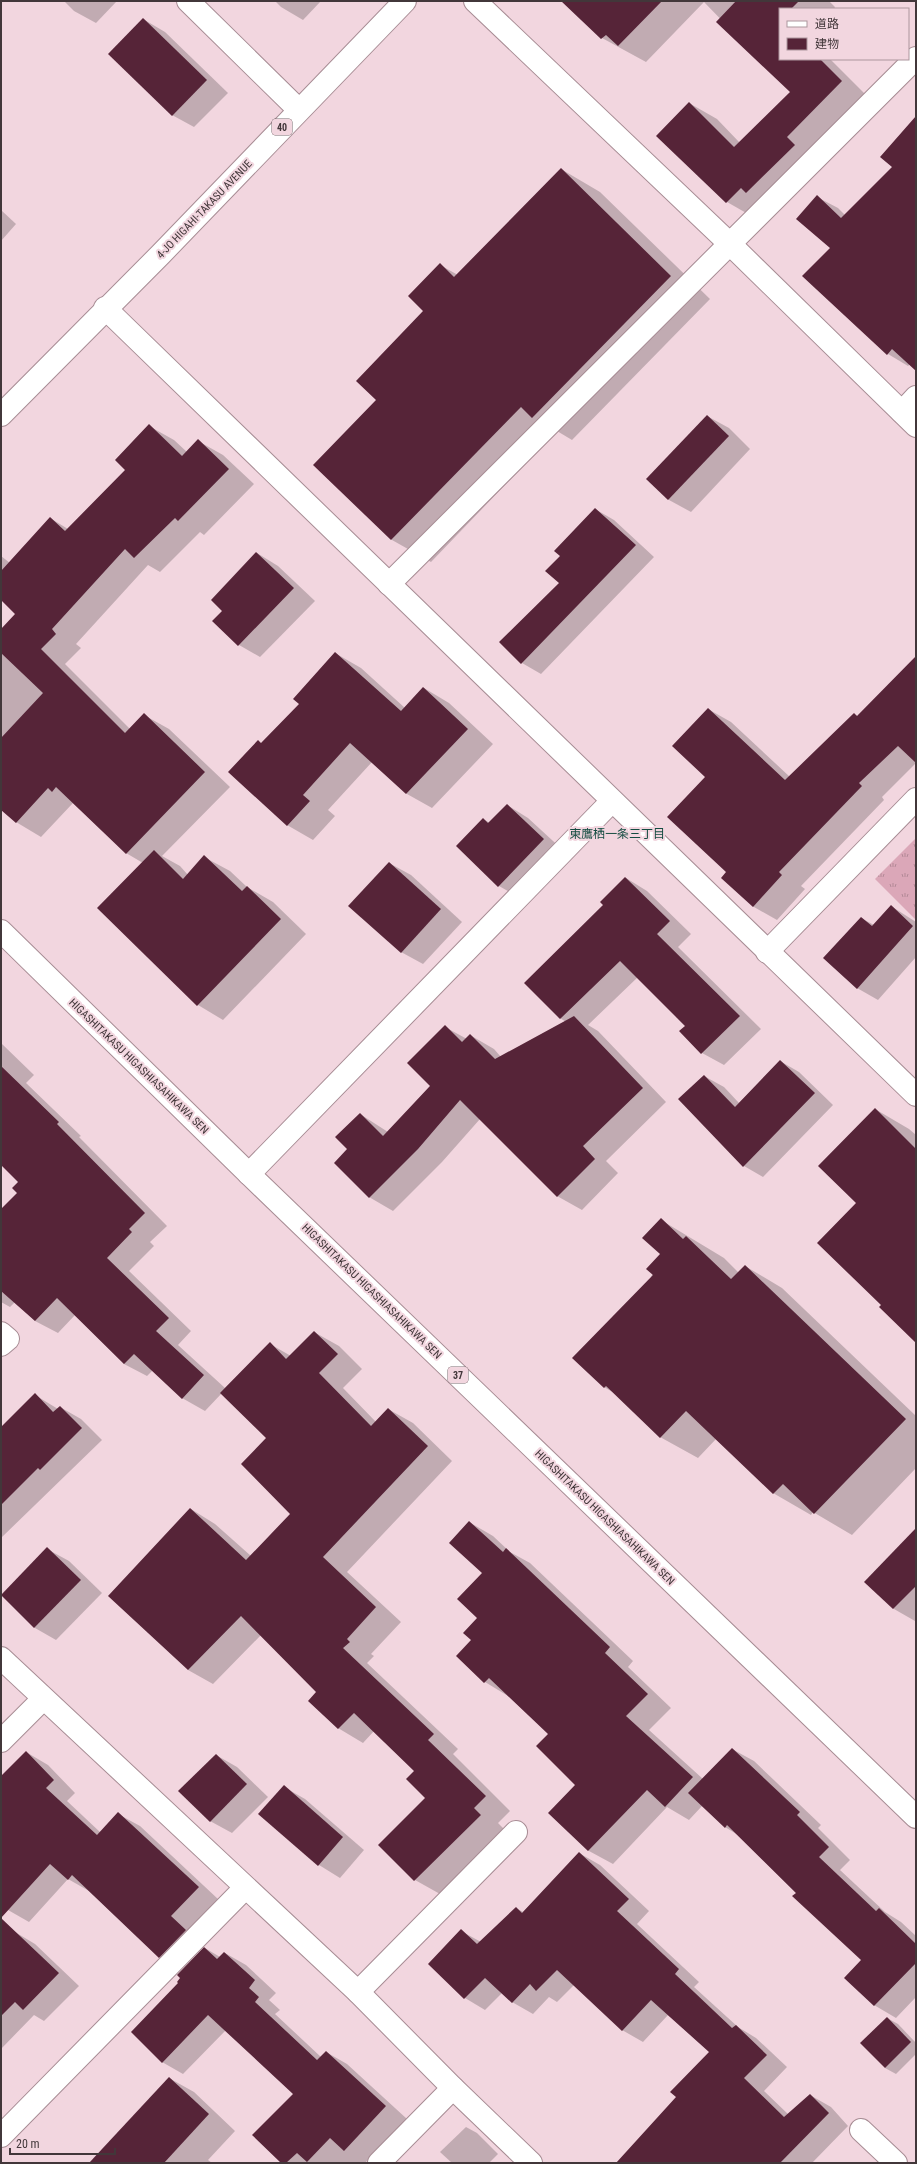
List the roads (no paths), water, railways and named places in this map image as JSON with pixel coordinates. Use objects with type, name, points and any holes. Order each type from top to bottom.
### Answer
[{"type":"main road","points":[[188,1],[298,110]]},
{"type":"main road","name":"4-JO HIGAHI-TAKASU AVENUE","points":[[1,415],[105,308],[166,248],[404,1]]},
{"type":"main road","points":[[475,1],[731,245],[911,411]]},
{"type":"main road","points":[[389,584],[731,245],[916,58]]},
{"type":"main road","points":[[105,308],[916,1095]]},
{"type":"main road","points":[[767,952],[916,799]]},
{"type":"main road","points":[[249,1174],[612,801]]},
{"type":"main road","name":"HIGASHITAKASU HIGASHIASAHIKAWA SEN","points":[[1,931],[249,1174],[916,1817]]},
{"type":"main road","points":[[1,1333],[8,1339],[1,1345]]},
{"type":"main road","points":[[1,1658],[245,1888],[358,1992],[453,2088],[532,2163]]},
{"type":"main road","points":[[1,1741],[43,1699]]},
{"type":"main road","points":[[358,1992],[516,1832]]},
{"type":"main road","points":[[1,2136],[245,1888]]},
{"type":"main road","points":[[379,2163],[453,2088]]},
{"type":"main road","points":[[861,2130],[896,2163]]},
{"type":"district","name":"東鷹栖一条三丁目","points":[[617,834]]}]
